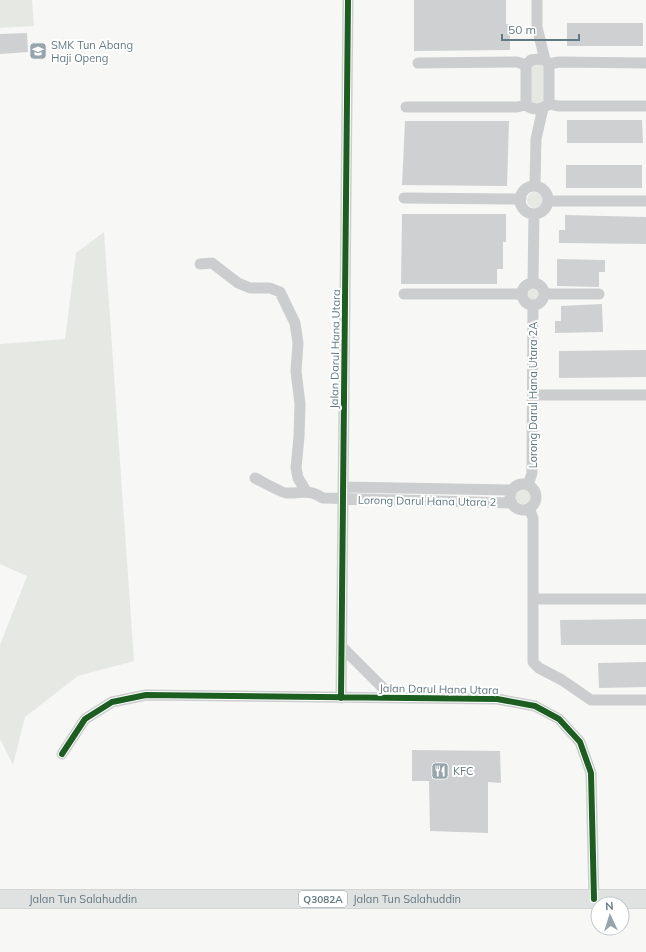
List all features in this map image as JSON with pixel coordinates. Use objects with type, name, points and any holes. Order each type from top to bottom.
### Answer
[{"type":"highway","name":"Jalan Tun Salahuddin","points":[[0,900],[590,899]]},
{"type":"highway","name":"Jalan Tun Salahuddin","points":[[630,899],[646,899]]},
{"type":"street","name":"Jalan Darul Hana Utara","points":[[341,698],[348,0]]},
{"type":"street","points":[[535,186],[536,139],[528,106],[529,63],[537,27],[537,0]]},
{"type":"street","points":[[536,139],[546,106],[547,62],[537,27]]},
{"type":"street","points":[[418,63],[529,63],[538,59],[547,62],[646,62]]},
{"type":"street","points":[[406,107],[646,106]]},
{"type":"street","points":[[535,186],[544,190],[548,201],[544,210],[534,214],[524,209],[521,199],[526,189],[535,186]]},
{"type":"street","points":[[404,198],[521,199]]},
{"type":"street","points":[[548,201],[646,202]]},
{"type":"street","points":[[534,214],[534,282]]},
{"type":"street","points":[[200,264],[212,263],[238,284],[250,288],[270,288],[280,292],[295,323],[298,343],[296,371],[300,404],[296,468],[298,478],[306,491],[285,493],[255,478]]},
{"type":"street","points":[[534,282],[542,287],[545,294]]},
{"type":"street","points":[[534,282],[526,285],[522,294],[526,303],[533,305],[540,303],[545,294]]},
{"type":"street","points":[[404,294],[522,294]]},
{"type":"street","points":[[545,294],[599,294]]},
{"type":"street","name":"Lorong Darul Hana Utara 2A","points":[[528,485],[532,473],[533,305]]},
{"type":"street","points":[[533,395],[646,395]]},
{"type":"street","points":[[518,485],[528,485],[533,489],[536,497],[533,504],[529,508],[518,509],[512,503],[510,494],[512,490],[518,485]]},
{"type":"street","name":"Lorong Darul Hana Utara 2","points":[[343,487],[512,490]]},
{"type":"street","name":"Lorong Darul Hana Utara 2","points":[[306,491],[314,492],[323,498],[512,503]]},
{"type":"street","points":[[529,508],[533,518],[533,662],[539,668],[562,680],[591,700],[646,700]]},
{"type":"street","points":[[533,599],[646,599]]},
{"type":"street","points":[[342,647],[392,698]]},
{"type":"street","name":"Jalan Darul Hana Utara","points":[[62,754],[85,719],[112,702],[146,695],[497,699],[535,706],[559,719],[580,742],[590,774],[594,896]]},
{"type":"shaded area","points":[[0,0],[32,0],[34,26],[0,28]]},
{"type":"shaded area","points":[[533,64],[541,64],[544,66],[545,100],[540,105],[531,103],[529,69]]},
{"type":"shaded area","points":[[535,192],[541,194],[543,200],[541,206],[535,208],[529,206],[527,200],[529,194]]},
{"type":"shaded area","points":[[104,232],[134,661],[78,676],[25,717],[13,765],[0,739],[0,645],[27,576],[0,564],[0,344],[65,339],[76,253]]},
{"type":"shaded area","points":[[533,286],[540,291],[541,294],[536,301],[533,302],[526,297],[525,294],[530,287]]},
{"type":"shaded area","points":[[520,488],[526,488],[531,493],[529,502],[526,504],[520,504],[515,499],[515,493]]},
{"type":"building","points":[[414,0],[506,0],[506,24],[510,24],[510,50],[414,51]]},
{"type":"building","points":[[567,23],[643,23],[643,46],[567,46]]},
{"type":"building","points":[[27,33],[28,52],[0,54],[0,34]]},
{"type":"building","points":[[567,120],[642,120],[643,143],[567,143]]},
{"type":"building","points":[[405,121],[509,121],[507,186],[402,185]]},
{"type":"building","points":[[566,165],[642,165],[642,188],[566,188]]},
{"type":"building","points":[[402,214],[506,214],[506,242],[503,242],[503,269],[497,269],[497,284],[401,284]]},
{"type":"building","points":[[565,215],[646,217],[646,244],[559,243],[559,230],[565,230]]},
{"type":"building","points":[[557,259],[605,260],[605,272],[599,272],[599,287],[557,286]]},
{"type":"building","points":[[602,304],[603,332],[555,333],[555,321],[561,321],[561,306]]},
{"type":"building","points":[[646,350],[646,377],[559,378],[559,351]]},
{"type":"building","points":[[646,619],[646,645],[561,645],[560,620]]},
{"type":"building","points":[[646,662],[646,687],[599,688],[598,663]]},
{"type":"building","points":[[412,750],[500,751],[501,783],[488,782],[488,833],[430,831],[429,781],[412,781]]},
{"type":"cycle path","points":[[341,698],[348,0]]},
{"type":"cycle path","points":[[62,754],[85,719],[112,702],[146,695],[497,699],[535,706],[559,719],[580,742],[591,773],[594,896]]},
{"type":"place","name":"SMK Tun Abang Haji Openg","points":[[38,51]]},
{"type":"place","name":"KFC","points":[[440,771]]}]
